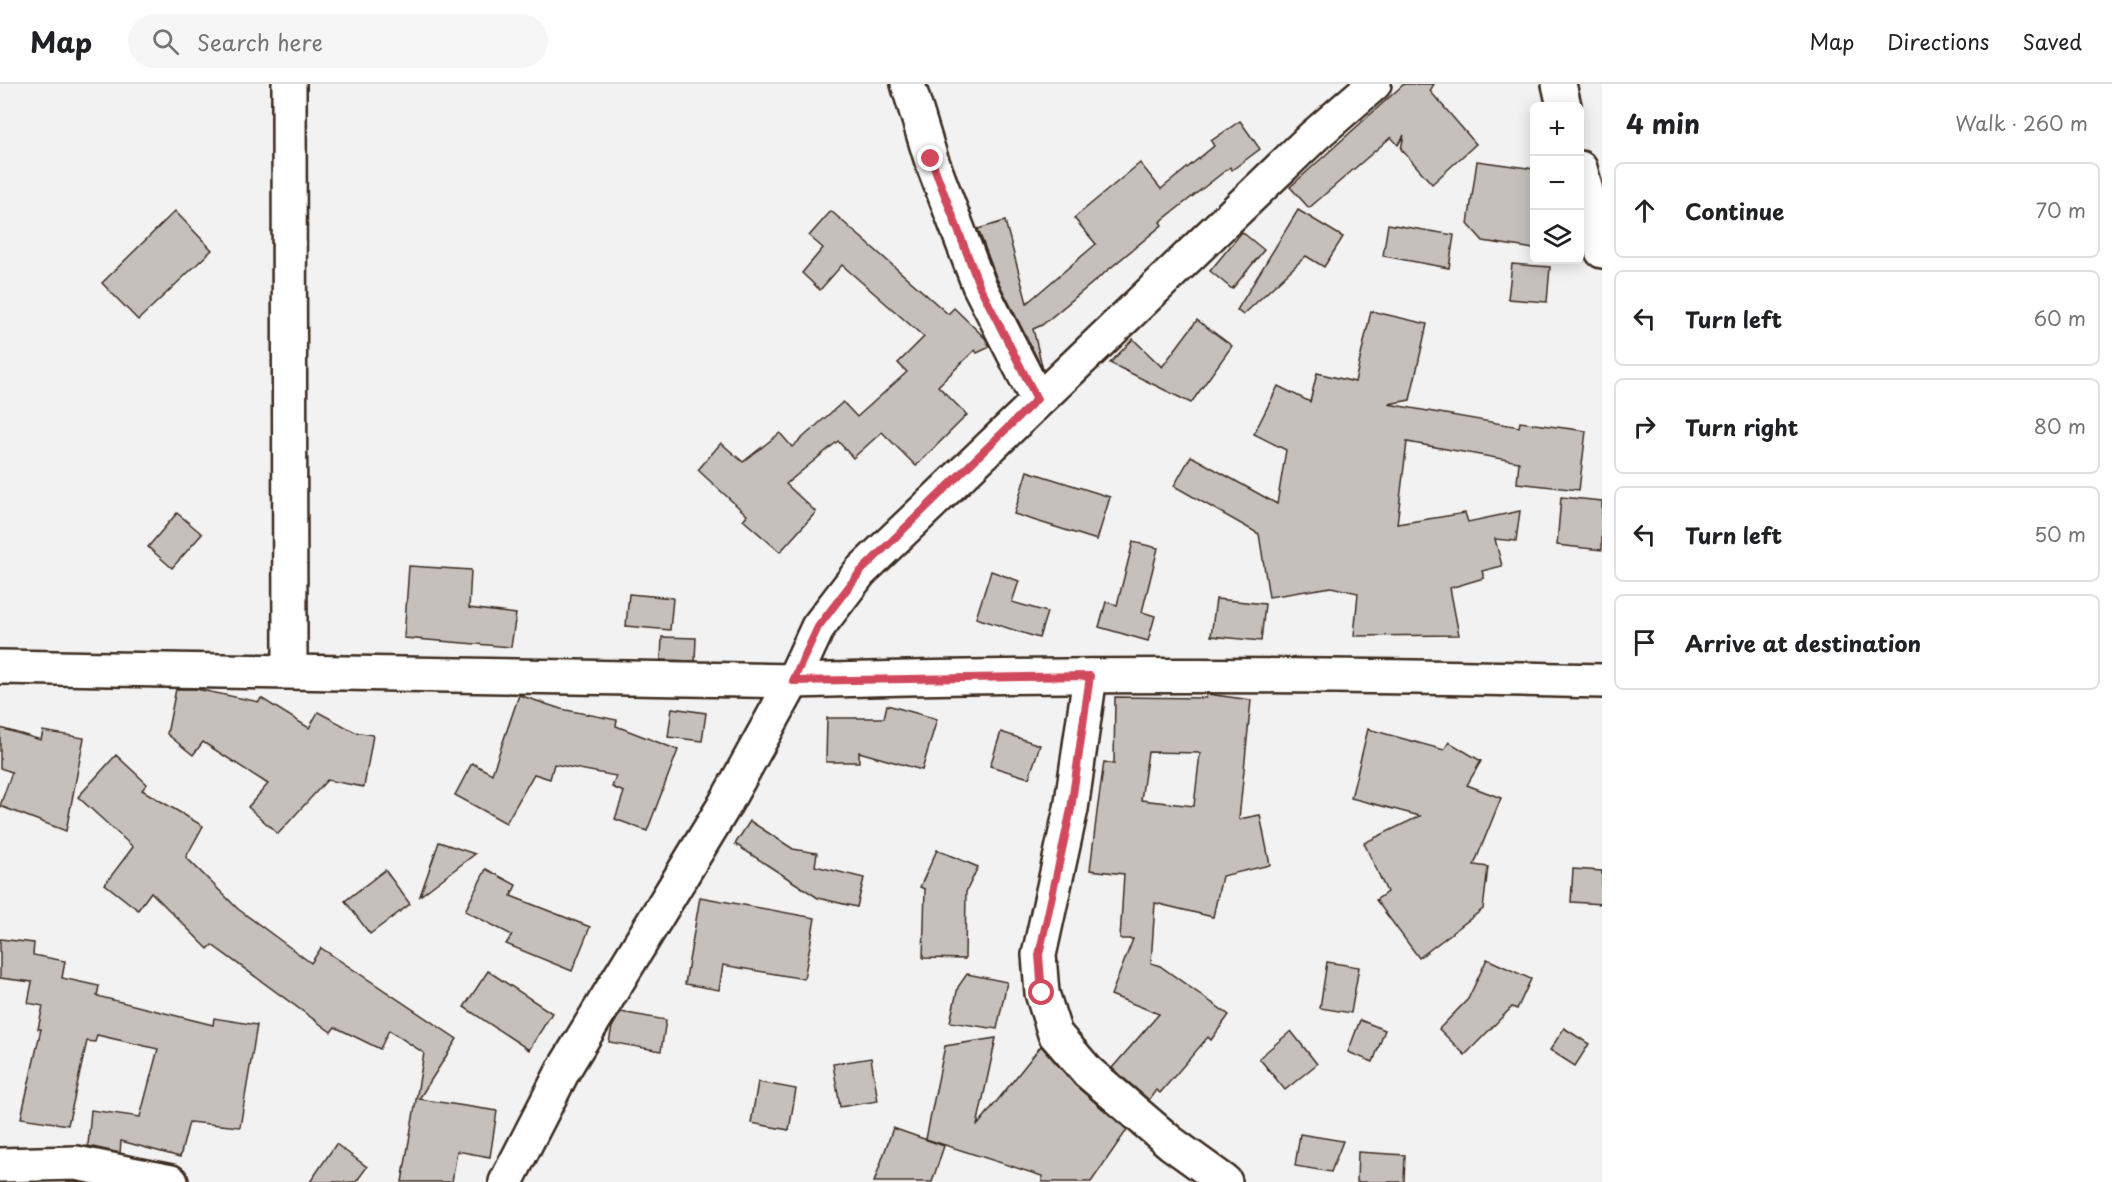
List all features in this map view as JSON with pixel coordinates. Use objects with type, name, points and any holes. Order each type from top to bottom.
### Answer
[{"type":"street","points":[[289,84],[290,671]]},
{"type":"street","points":[[908,84],[931,159],[979,285],[1037,399]]},
{"type":"street","points":[[506,1182],[564,1069],[724,806],[793,681],[818,627],[860,572],[1037,399],[1314,136],[1374,84]]},
{"type":"street","points":[[1559,84],[1563,102]]},
{"type":"street","points":[[1584,183],[1602,251]]},
{"type":"street","points":[[0,667],[793,681],[1317,674],[1602,681]]},
{"type":"street","points":[[1090,676],[1071,809],[1039,955],[1042,993],[1056,1034],[1088,1072],[1171,1143],[1225,1182]]},
{"type":"street","points":[[0,1165],[76,1163],[171,1182]]},
{"type":"building","points":[[1404,84],[1434,84],[1430,91],[1476,144],[1432,184],[1401,149],[1404,135],[1398,145],[1391,137],[1309,208],[1290,187]]},
{"type":"building","points":[[1240,121],[1260,149],[1232,170],[1230,167],[1160,222],[1162,225],[1042,325],[1033,329],[1043,370],[996,277],[978,229],[1005,221],[1027,303],[1096,244],[1074,218],[1140,163],[1161,189],[1214,146],[1211,141]]},
{"type":"building","points":[[1477,161],[1530,168],[1530,248],[1483,241],[1468,224]]},
{"type":"building","points":[[1298,210],[1343,237],[1324,267],[1306,256],[1243,315],[1237,310]]},
{"type":"building","points":[[175,211],[212,250],[138,320],[102,283]]},
{"type":"building","points":[[831,211],[948,314],[954,308],[985,338],[990,347],[977,353],[975,350],[938,386],[967,415],[916,466],[882,432],[853,458],[838,441],[786,484],[816,512],[780,552],[743,520],[747,515],[698,470],[721,443],[743,462],[780,433],[792,447],[843,402],[857,417],[907,372],[898,363],[924,337],[842,265],[820,290],[802,273],[823,248],[809,236]]},
{"type":"building","points":[[1388,224],[1454,235],[1449,268],[1383,256]]},
{"type":"building","points":[[1242,232],[1264,250],[1232,289],[1210,271]]},
{"type":"building","points":[[1512,264],[1550,267],[1547,302],[1508,299]]},
{"type":"building","points":[[1371,311],[1427,324],[1410,400],[1388,404],[1519,427],[1520,422],[1586,431],[1579,490],[1517,483],[1519,462],[1407,442],[1397,524],[1465,513],[1468,522],[1520,511],[1516,541],[1495,539],[1502,566],[1482,571],[1484,578],[1450,588],[1459,635],[1354,636],[1358,593],[1331,587],[1269,597],[1259,534],[1174,486],[1191,456],[1277,504],[1286,450],[1254,434],[1278,386],[1310,402],[1317,373],[1355,382]]},
{"type":"building","points":[[1197,320],[1232,346],[1191,403],[1110,363],[1133,339],[1162,367]]},
{"type":"building","points":[[1027,471],[1110,497],[1097,540],[1014,514]]},
{"type":"building","points":[[1561,497],[1602,501],[1602,550],[1557,545]]},
{"type":"building","points":[[177,513],[202,534],[172,568],[148,547]]},
{"type":"building","points":[[1133,542],[1158,548],[1142,612],[1155,616],[1148,641],[1099,627],[1106,602],[1117,605]]},
{"type":"building","points":[[409,566],[471,570],[469,608],[516,614],[511,647],[404,638]]},
{"type":"building","points":[[991,571],[1019,581],[1012,602],[1047,612],[1039,638],[976,618]]},
{"type":"building","points":[[629,594],[673,598],[670,630],[626,626]]},
{"type":"building","points":[[1216,599],[1265,604],[1261,641],[1211,636]]},
{"type":"building","points":[[662,637],[696,638],[695,661],[661,660]]},
{"type":"building","points":[[176,689],[196,689],[259,702],[261,698],[309,728],[318,712],[355,732],[373,735],[364,787],[327,780],[278,834],[248,807],[268,784],[203,742],[193,755],[167,734]]},
{"type":"building","points":[[1207,694],[1251,700],[1239,819],[1260,815],[1270,865],[1222,876],[1213,917],[1155,903],[1151,963],[1160,966],[1229,1015],[1211,1040],[1208,1037],[1160,1093],[1156,1090],[1149,1100],[1112,1068],[1159,1014],[1111,995],[1133,939],[1120,939],[1124,874],[1090,870],[1104,762],[1114,764],[1115,697],[1206,698]],"holes":[[[1148,752],[1200,753],[1194,806],[1141,800]]]},
{"type":"building","points":[[519,695],[561,709],[617,720],[616,726],[678,750],[647,831],[615,819],[624,792],[612,787],[616,776],[554,764],[550,779],[534,774],[506,823],[455,795],[472,763],[492,774]]},
{"type":"building","points":[[887,705],[937,719],[922,770],[859,752],[859,762],[826,762],[827,718],[884,718]]},
{"type":"building","points":[[672,708],[706,713],[702,741],[668,737]]},
{"type":"building","points":[[0,728],[41,740],[43,731],[84,738],[66,831],[0,806],[12,772],[0,768]]},
{"type":"building","points":[[1368,729],[1444,750],[1449,742],[1481,761],[1467,785],[1501,798],[1474,865],[1488,867],[1483,909],[1419,958],[1376,900],[1387,892],[1364,843],[1420,816],[1351,798]]},
{"type":"building","points":[[1001,732],[1040,745],[1029,778],[990,766]]},
{"type":"building","points":[[116,755],[147,784],[142,790],[203,826],[186,857],[238,909],[311,963],[321,948],[457,1039],[419,1099],[497,1111],[490,1157],[457,1151],[452,1182],[402,1182],[424,1053],[389,1030],[380,1049],[335,1027],[331,1032],[212,945],[208,949],[151,892],[138,910],[105,884],[133,847],[78,797]]},
{"type":"building","points":[[750,821],[793,849],[817,853],[815,866],[864,878],[857,907],[818,898],[735,844]]},
{"type":"building","points":[[439,842],[475,854],[420,896]]},
{"type":"building","points":[[937,850],[978,867],[966,892],[965,959],[923,958],[925,889],[920,887]]},
{"type":"building","points":[[486,869],[516,885],[511,896],[590,927],[572,971],[506,944],[512,935],[465,911]]},
{"type":"building","points":[[1573,869],[1602,871],[1602,904],[1571,902]]},
{"type":"building","points":[[385,870],[410,904],[370,934],[345,901]]},
{"type":"building","points":[[700,897],[815,918],[804,979],[723,965],[719,990],[685,984]]},
{"type":"building","points":[[0,939],[34,943],[33,955],[65,961],[62,978],[99,986],[97,996],[213,1025],[214,1018],[257,1025],[240,1127],[189,1122],[180,1157],[121,1141],[120,1153],[88,1146],[91,1110],[140,1117],[158,1049],[97,1035],[95,1042],[87,1041],[68,1125],[21,1118],[41,1029],[38,1029],[43,1006],[28,1003],[32,982],[0,978]]},
{"type":"building","points":[[1487,959],[1531,979],[1517,1009],[1512,1007],[1465,1055],[1439,1029],[1468,999]]},
{"type":"building","points":[[1327,962],[1359,967],[1351,1013],[1320,1008]]},
{"type":"building","points":[[488,971],[552,1013],[529,1050],[464,1007]]},
{"type":"building","points":[[967,974],[1007,982],[997,1029],[950,1022],[958,987]]},
{"type":"building","points":[[621,1012],[666,1020],[661,1051],[609,1042],[612,1027]]},
{"type":"building","points":[[1360,1020],[1385,1030],[1373,1062],[1348,1052]]},
{"type":"building","points":[[1564,1028],[1589,1044],[1575,1066],[1550,1050]]},
{"type":"building","points":[[1291,1031],[1317,1064],[1285,1090],[1259,1058]]},
{"type":"building","points":[[996,1038],[977,1126],[1041,1046],[1076,1086],[1127,1130],[1091,1182],[1042,1182],[1042,1176],[926,1139],[945,1046]]},
{"type":"building","points":[[871,1058],[878,1101],[840,1107],[833,1064]]},
{"type":"building","points":[[758,1082],[796,1089],[789,1130],[751,1123]]},
{"type":"building","points":[[893,1128],[944,1146],[932,1182],[874,1182]]},
{"type":"building","points":[[1300,1134],[1343,1141],[1331,1172],[1295,1166]]},
{"type":"building","points":[[336,1144],[367,1167],[356,1182],[310,1182]]},
{"type":"building","points":[[1358,1152],[1405,1155],[1404,1182],[1357,1182]]},
{"type":"route","points":[[931,159],[979,285],[1037,399],[860,572],[818,627],[793,681],[919,677],[1090,676],[1071,809],[1039,955],[1042,993]]}]
